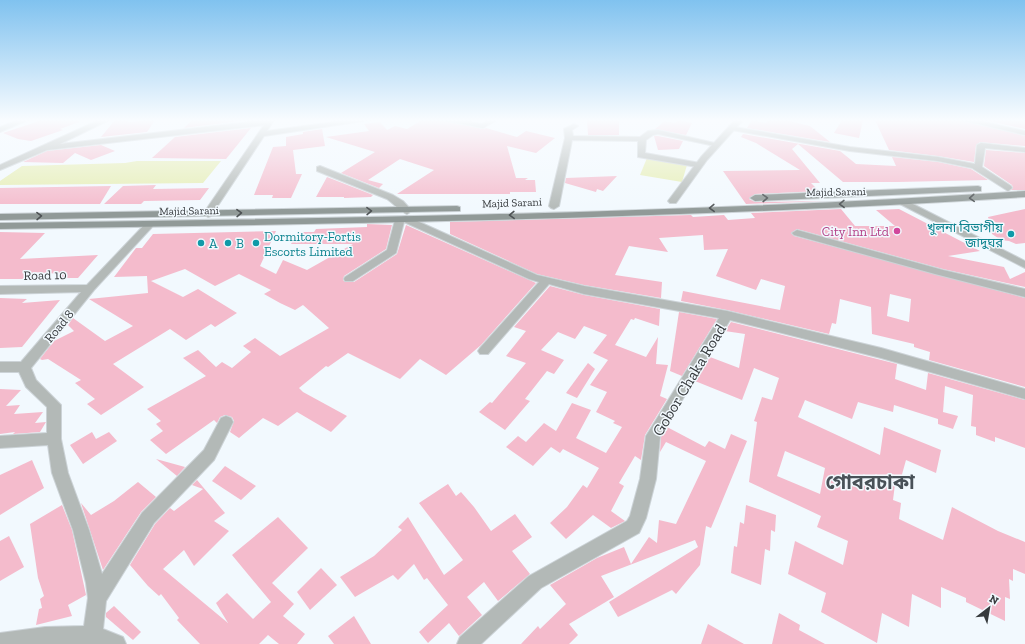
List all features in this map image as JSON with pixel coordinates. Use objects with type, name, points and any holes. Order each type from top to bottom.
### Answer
[{"type":"main road","name":"Majid Sarani","points":[[0,217],[208,214],[404,217],[554,206],[1025,187]]},
{"type":"main road","name":"Majid Sarani","points":[[0,226],[150,224],[903,202],[1025,194]]},
{"type":"street","points":[[0,168],[38,150]]},
{"type":"street","points":[[208,214],[251,150]]},
{"type":"street","points":[[554,206],[566,150]]},
{"type":"street","points":[[641,150],[641,155],[697,165]]},
{"type":"street","points":[[673,201],[697,165],[710,150]]},
{"type":"street","points":[[859,150],[938,159],[975,166],[1008,188]]},
{"type":"street","points":[[975,166],[979,165],[980,150]]},
{"type":"street","name":"Gobor Chaka Road","points":[[320,169],[390,197],[400,203],[404,217],[534,277],[584,290],[727,315],[888,355],[1025,394]]},
{"type":"street","points":[[903,202],[1025,265]]},
{"type":"street","points":[[349,279],[392,251],[404,217]]},
{"type":"street","name":"Road 8","points":[[24,367],[90,288],[150,224]]},
{"type":"street","points":[[797,233],[960,278],[1025,293]]},
{"type":"street","points":[[484,351],[547,280]]},
{"type":"street","name":"Road 10","points":[[0,290],[90,288]]},
{"type":"street","name":"Gobor Chaka Road","points":[[467,644],[535,582],[633,527],[638,518],[648,480],[653,436],[727,315]]},
{"type":"street","points":[[0,368],[24,367],[31,383],[54,405],[54,439],[60,472],[72,503],[90,560],[97,598],[92,635]]},
{"type":"street","points":[[97,598],[148,518],[209,455],[226,422]]},
{"type":"street","points":[[0,442],[54,439]]},
{"type":"street","points":[[0,643],[45,637],[92,635],[116,644]]},
{"type":"green space","points":[[647,158],[687,165],[682,182],[640,175]]},
{"type":"green space","points":[[137,161],[221,161],[203,183],[0,185],[0,181],[22,166],[125,163]]},
{"type":"building","points":[[161,150],[233,150],[226,159],[152,158]]},
{"type":"building","points":[[272,150],[293,150],[296,174],[302,174],[291,198],[272,198],[273,195],[254,195]]},
{"type":"building","points":[[369,150],[508,150],[516,178],[528,178],[525,180],[535,180],[536,192],[510,192],[510,194],[397,194],[434,170],[400,159],[368,180],[383,184],[379,188],[341,173],[375,152]]},
{"type":"building","points":[[524,150],[540,150],[536,153]]},
{"type":"building","points":[[767,150],[793,150],[820,183],[811,183],[819,191],[755,194],[749,199],[755,202],[827,201],[746,204],[723,171],[800,170]]},
{"type":"building","points":[[805,150],[840,151],[856,164],[896,166],[892,157],[938,162],[971,169],[988,180],[897,182],[843,182]]},
{"type":"building","points":[[889,150],[975,150],[974,162]]},
{"type":"building","points":[[986,150],[1025,153],[1025,190],[1011,190],[1013,188],[1012,185],[984,166]]},
{"type":"building","points":[[47,151],[115,151],[91,160],[75,153],[63,163],[23,162]]},
{"type":"building","points":[[617,176],[603,191],[597,189],[596,192],[565,183],[566,178]]},
{"type":"building","points":[[327,177],[373,195],[371,197],[344,198],[316,197]]},
{"type":"building","points":[[156,185],[153,189],[209,188],[200,200],[144,201],[141,204],[104,204],[123,186]]},
{"type":"building","points":[[111,186],[100,204],[0,204],[0,188]]},
{"type":"building","points":[[841,209],[855,226],[895,226],[876,210],[899,209],[980,251],[948,256],[1004,267],[1010,279],[1025,272],[1025,287],[943,269],[797,229],[791,233],[794,236],[1025,298],[1025,387],[929,360],[930,352],[914,347],[914,344],[872,334],[871,307],[840,299],[836,324],[832,323],[829,334],[727,310],[681,301],[683,291],[780,310],[785,286],[761,279],[756,290],[716,276],[728,249],[704,250],[703,235],[659,238],[668,252],[629,246],[615,275],[662,282],[661,298],[584,285],[537,274],[450,234],[450,222],[691,215],[693,217],[724,215],[728,220],[755,218],[751,213]],"holes":[[[890,294],[911,299],[909,322],[887,316]]]},
{"type":"building","name":"খুলনা বিভাগীয় জাদুঘর","points":[[1025,209],[1025,243],[1016,244],[1001,240],[992,234],[988,217]]},
{"type":"building","points":[[367,224],[392,225],[386,249],[344,276],[343,280],[345,282],[354,282],[397,254],[406,225],[536,283],[481,345],[446,375],[420,359],[400,379],[348,353],[328,367],[326,366],[299,388],[303,392],[347,416],[331,432],[297,412],[278,426],[263,418],[239,438],[230,432],[234,421],[232,417],[225,415],[220,417],[217,423],[214,420],[166,454],[150,440],[163,431],[156,424],[161,421],[147,409],[206,376],[183,358],[198,350],[216,367],[222,362],[232,368],[251,352],[243,346],[255,338],[280,356],[329,328],[303,305],[295,310],[280,303],[264,294],[271,290],[239,274],[215,286],[185,269],[151,281],[183,297],[198,289],[237,313],[215,327],[211,324],[186,340],[170,329],[113,364],[144,387],[101,415],[87,404],[95,399],[75,383],[81,380],[48,359],[40,359],[54,341],[74,331],[68,325],[73,318],[105,341],[133,326],[89,299],[148,293],[147,276],[114,277],[136,248],[142,248],[153,234],[276,231],[260,266],[276,274],[283,260],[307,270],[353,244],[291,244],[298,232],[314,232],[316,229],[367,227]]},
{"type":"building","points":[[0,232],[45,233],[20,259],[98,255],[78,278],[58,278],[62,274],[33,272],[27,279],[0,279]]},
{"type":"building","points":[[550,286],[584,295],[660,309],[659,326],[635,318],[634,320],[631,319],[615,345],[646,357],[658,337],[656,364],[668,365],[660,396],[667,399],[645,435],[641,460],[635,456],[619,483],[624,486],[611,511],[625,521],[611,528],[593,515],[566,539],[550,523],[567,507],[583,485],[587,488],[599,468],[563,449],[560,453],[551,447],[533,466],[506,447],[518,436],[526,442],[544,423],[556,431],[572,403],[591,410],[576,438],[606,453],[622,427],[613,423],[615,421],[596,412],[607,392],[590,385],[608,360],[593,353],[607,335],[584,326],[575,339],[558,332],[541,350],[564,360],[554,374],[547,371],[525,399],[530,401],[505,430],[479,412],[490,402],[492,403],[526,363],[506,356],[526,331],[514,327]]},
{"type":"building","points":[[0,298],[27,299],[22,303],[60,300],[22,347],[0,348]]},
{"type":"building","points":[[679,312],[717,319],[682,376],[670,371]]},
{"type":"building","points":[[731,322],[897,364],[895,379],[926,390],[928,373],[1025,400],[1025,448],[995,437],[995,442],[976,435],[976,427],[971,426],[973,395],[945,386],[943,412],[958,416],[953,429],[938,424],[938,419],[894,405],[893,412],[858,402],[852,419],[805,400],[798,417],[880,455],[884,427],[941,450],[936,473],[906,460],[901,478],[896,476],[893,500],[901,503],[899,519],[943,540],[952,507],[998,531],[1025,542],[1025,574],[1013,569],[1013,581],[1009,579],[1010,599],[1005,597],[1005,621],[966,602],[966,598],[941,587],[941,608],[912,594],[909,627],[882,613],[877,643],[821,612],[826,593],[788,574],[795,541],[843,565],[848,541],[817,527],[821,516],[749,482],[757,422],[754,421],[762,397],[772,400],[779,378],[754,368],[742,400],[695,381],[710,357],[739,368],[745,334],[725,331]],"holes":[[[785,451],[825,468],[820,494],[777,476]]]},
{"type":"building","points":[[588,363],[595,369],[577,398],[566,393]]},
{"type":"building","points":[[0,389],[21,390],[6,406],[20,405],[14,414],[43,412],[35,423],[46,422],[40,432],[13,434],[15,432],[0,434]]},
{"type":"building","points":[[667,427],[705,447],[709,441],[725,449],[731,434],[747,441],[711,528],[706,526],[700,565],[676,594],[672,590],[618,617],[609,602],[698,547],[695,540],[601,576],[614,597],[569,624],[578,635],[569,644],[521,644],[538,626],[540,629],[566,604],[550,585],[597,558],[624,547],[631,564],[649,537],[657,543],[659,520],[676,524],[706,461],[666,442],[660,452],[661,437]]},
{"type":"building","points":[[92,432],[96,439],[109,432],[117,441],[83,464],[70,445]]},
{"type":"building","points":[[156,459],[185,467],[177,476]]},
{"type":"building","points":[[32,460],[44,488],[0,515],[0,475]]},
{"type":"building","points":[[225,466],[256,486],[241,500],[212,481]]},
{"type":"building","points":[[197,480],[225,513],[214,521],[229,531],[194,566],[184,550],[163,569],[228,623],[216,603],[227,593],[253,619],[271,602],[232,555],[278,517],[308,548],[272,583],[294,604],[283,616],[305,634],[297,644],[279,644],[268,635],[259,644],[200,644],[177,620],[179,618],[161,594],[159,596],[148,586],[130,565],[155,524],[170,508],[174,511],[203,489],[192,485]]},
{"type":"building","points":[[138,482],[156,497],[141,512],[103,570],[81,503],[91,515],[114,501]]},
{"type":"building","points":[[448,484],[456,496],[461,492],[491,531],[515,514],[532,537],[512,551],[530,574],[498,601],[484,582],[467,597],[482,615],[459,636],[449,623],[428,643],[419,632],[448,605],[427,578],[424,580],[414,564],[398,580],[393,575],[355,597],[340,577],[374,556],[402,530],[398,527],[408,517],[444,575],[463,560],[419,503]]},
{"type":"building","points":[[62,505],[72,530],[86,595],[68,605],[72,616],[36,625],[39,609],[42,608],[40,599],[44,596],[38,578],[30,524]]},
{"type":"building","points":[[746,505],[776,515],[775,532],[771,530],[770,551],[765,549],[761,585],[731,573],[734,546],[737,547],[740,522],[744,524]]},
{"type":"building","points":[[9,536],[24,567],[0,581],[0,541]]},
{"type":"building","points":[[321,568],[337,585],[310,610],[297,592]]},
{"type":"building","points":[[114,606],[141,632],[133,640],[106,617],[106,613]]},
{"type":"building","points":[[779,613],[800,625],[799,630],[825,644],[772,644]]},
{"type":"building","points":[[354,616],[371,644],[334,644],[328,636]]},
{"type":"building","points":[[708,624],[744,644],[701,644]]},
{"type":"place","name":"City Inn Ltd","points":[[897,231]]},
{"type":"place","name":"খুলনা বিভাগীয় জাদুঘর","points":[[1011,234]]},
{"type":"place","name":"A","points":[[201,243]]},
{"type":"place","name":"B","points":[[228,243]]},
{"type":"place","name":"Dormitory-Fortis Escorts Limited","points":[[256,243]]},
{"type":"district","name":"গোবরচাকা","points":[[870,482]]}]
